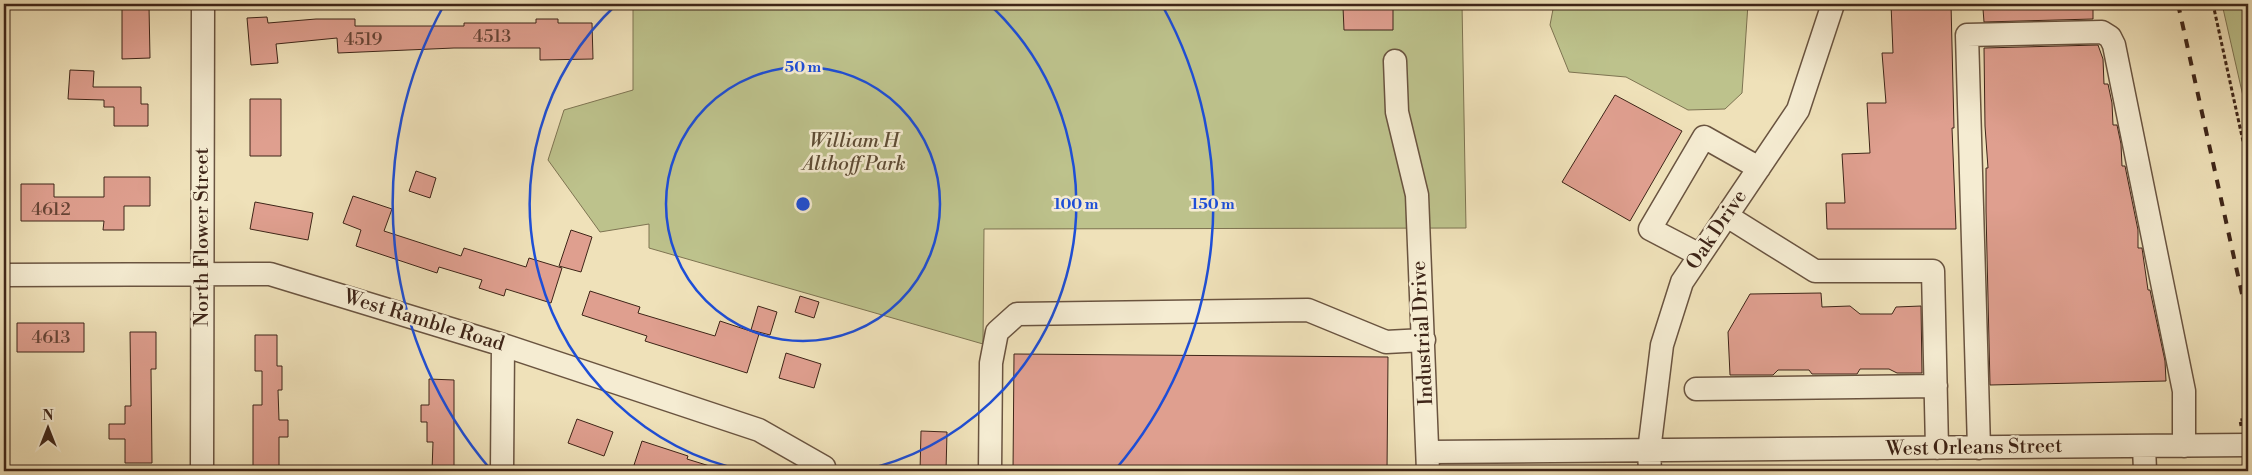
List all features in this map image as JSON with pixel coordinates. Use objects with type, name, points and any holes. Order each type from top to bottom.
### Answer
[{"type":"street","name":"North Flower Street","points":[[202,471],[203,4]]},
{"type":"street","name":"Oak Drive","points":[[1649,461],[1662,346],[1682,282],[1798,110],[1833,4]]},
{"type":"street","points":[[1979,448],[1967,34],[2102,32],[2110,37],[2114,45],[2174,336],[2184,391],[2184,446]]},
{"type":"street","name":"Industrial Drive","points":[[1396,61],[1397,112],[1417,194],[1429,462]]},
{"type":"street","points":[[1700,255],[1650,229],[1704,137],[1760,168]]},
{"type":"street","points":[[1727,216],[1815,271],[1933,271],[1937,448]]},
{"type":"street","name":"West Ramble Road","points":[[4,275],[270,274],[503,345],[759,430],[824,469]]},
{"type":"street","points":[[990,471],[991,363],[998,332],[1017,314],[1308,310],[1386,342],[1424,340]]},
{"type":"street","points":[[502,471],[503,345]]},
{"type":"street","points":[[1696,389],[1936,386]]},
{"type":"street","name":"West Orleans Street","points":[[1429,462],[1649,461],[1937,448],[2248,445]]},
{"type":"street","points":[[2144,446],[2145,471]]},
{"type":"path","points":[[2213,4],[2248,164]]},
{"type":"green space","name":"William H Althoff Park","points":[[633,4],[1462,4],[1466,228],[984,229],[983,344],[649,248],[649,224],[600,232],[548,160],[564,110],[633,90]]},
{"type":"green space","points":[[1554,4],[1748,4],[1742,93],[1725,109],[1688,110],[1626,77],[1569,72],[1550,25]]},
{"type":"green space","points":[[2222,4],[2248,4],[2248,118]]},
{"type":"building","points":[[1891,4],[1951,4],[1954,128],[1952,128],[1956,229],[1827,229],[1826,203],[1845,203],[1842,154],[1870,153],[1867,103],[1886,103],[1882,53],[1893,53]]},
{"type":"building","points":[[122,6],[149,6],[150,58],[122,59]]},
{"type":"building","points":[[1343,7],[1393,8],[1393,30],[1344,30]]},
{"type":"building","points":[[2093,8],[2093,19],[1984,22],[1983,9]]},
{"type":"building","points":[[267,17],[268,23],[316,19],[355,19],[355,26],[464,26],[464,23],[536,23],[536,19],[558,19],[558,23],[592,23],[593,59],[540,60],[540,48],[454,48],[338,53],[337,38],[276,44],[278,63],[251,65],[247,18]]},
{"type":"building","points":[[2098,45],[2103,59],[2104,84],[2108,84],[2112,103],[2113,125],[2117,125],[2121,144],[2122,166],[2125,166],[2138,230],[2138,248],[2142,248],[2148,290],[2150,290],[2165,361],[2166,381],[1990,385],[1986,211],[1986,168],[1988,168],[1985,126],[1984,48]]},
{"type":"building","points":[[70,70],[94,71],[93,87],[141,87],[141,104],[148,104],[148,126],[114,126],[114,107],[104,107],[104,100],[68,99]]},
{"type":"building","points":[[1615,95],[1682,131],[1630,221],[1562,182]]},
{"type":"building","points":[[250,99],[281,99],[281,156],[250,156]]},
{"type":"building","points":[[416,171],[436,178],[430,198],[409,191]]},
{"type":"building","points":[[104,177],[150,177],[150,206],[124,206],[124,230],[103,230],[104,221],[21,221],[21,184],[54,184],[54,197],[104,197]]},
{"type":"building","points":[[353,196],[392,209],[384,231],[461,256],[464,248],[526,267],[529,258],[562,268],[551,303],[506,289],[504,296],[479,288],[482,280],[439,267],[437,273],[356,246],[361,230],[343,223]]},
{"type":"building","points":[[255,202],[313,213],[308,240],[250,229]]},
{"type":"building","points":[[571,230],[592,237],[581,272],[559,266]]},
{"type":"building","points":[[590,291],[640,307],[638,313],[715,336],[720,321],[759,334],[747,373],[645,341],[647,336],[582,315]]},
{"type":"building","points":[[1821,293],[1822,307],[1850,306],[1860,314],[1892,314],[1896,307],[1921,306],[1922,373],[1897,373],[1889,369],[1860,369],[1857,374],[1812,374],[1809,370],[1778,370],[1773,375],[1730,375],[1728,332],[1750,294]]},
{"type":"building","points":[[800,296],[819,302],[814,318],[795,312]]},
{"type":"building","points":[[758,306],[777,312],[770,335],[751,330]]},
{"type":"building","points":[[17,323],[84,323],[84,352],[17,352]]},
{"type":"building","points":[[130,332],[156,332],[156,369],[151,369],[152,463],[125,463],[125,439],[109,439],[109,424],[125,424],[125,406],[131,406]]},
{"type":"building","points":[[255,335],[277,335],[277,366],[282,366],[282,390],[278,390],[279,420],[288,420],[288,437],[279,437],[279,466],[253,466],[253,405],[262,405],[262,371],[255,371]]},
{"type":"building","points":[[786,353],[821,364],[814,388],[779,378]]},
{"type":"building","points":[[1014,354],[1388,357],[1387,471],[1013,471]]},
{"type":"building","points":[[429,379],[454,380],[454,471],[432,471],[433,442],[427,442],[427,422],[421,422],[421,405],[429,405]]},
{"type":"building","points":[[577,419],[613,432],[604,456],[568,443]]},
{"type":"building","points":[[921,431],[947,432],[946,471],[920,471]]},
{"type":"building","points":[[642,441],[688,456],[687,459],[716,468],[715,471],[652,471],[634,465]]},
{"type":"railway","points":[[2178,4],[2248,321]]}]
